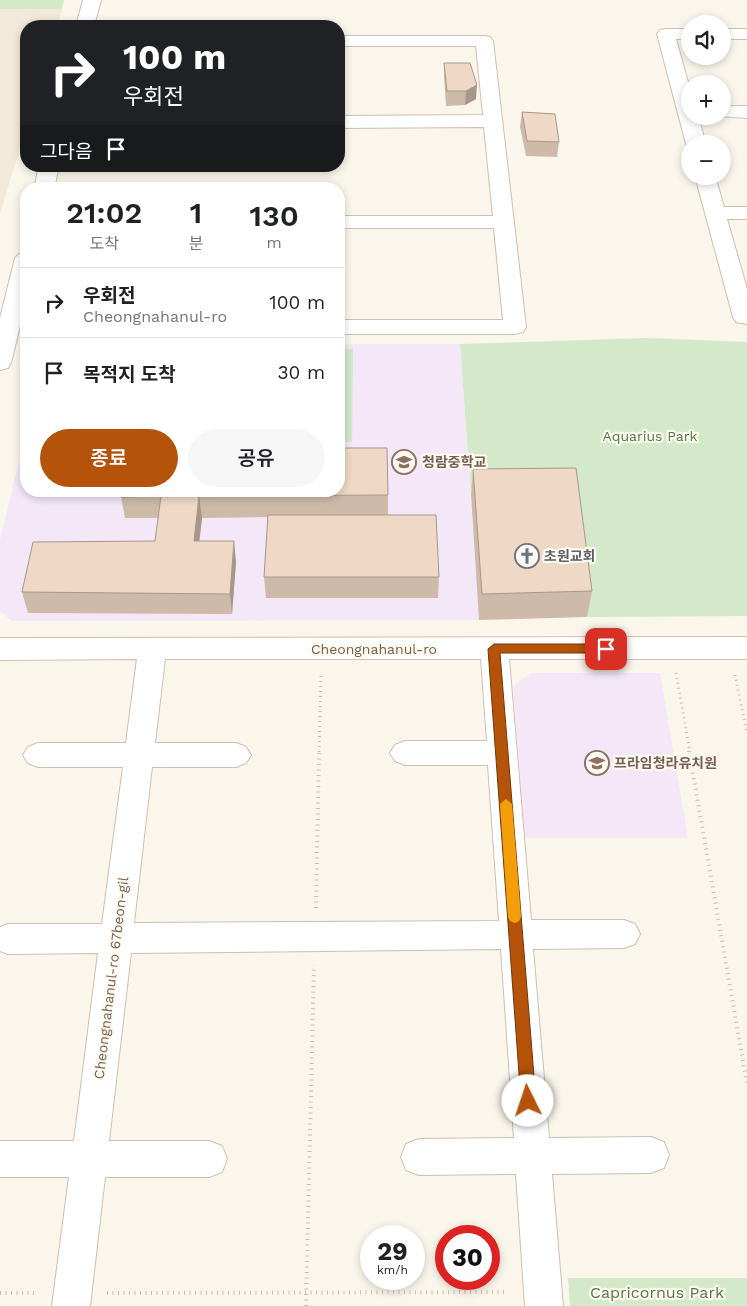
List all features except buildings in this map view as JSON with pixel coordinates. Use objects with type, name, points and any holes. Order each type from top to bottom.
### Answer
[{"type":"street","points":[[87,20],[92,0]]},
{"type":"street","points":[[681,34],[666,34],[681,85]]},
{"type":"street","points":[[731,34],[747,34]]},
{"type":"street","points":[[345,41],[484,41],[515,327],[345,328]]},
{"type":"street","points":[[731,112],[747,112]]},
{"type":"street","points":[[345,122],[493,121]]},
{"type":"street","points":[[707,185],[744,317],[747,317]]},
{"type":"street","points":[[715,213],[747,213]]},
{"type":"street","points":[[345,222],[504,222]]},
{"type":"street","points":[[0,362],[17,328],[20,305]]},
{"type":"street","name":"Cheongnahanul-ro","points":[[0,649],[747,648]]},
{"type":"street","name":"Cheongnahanul-ro 67beon-gil","points":[[85,1299],[89,1160],[152,649]]},
{"type":"street","points":[[494,649],[543,1299]]},
{"type":"street","points":[[404,753],[502,753]]},
{"type":"street","points":[[38,755],[236,755]]},
{"type":"street","points":[[8,939],[624,934]]},
{"type":"street","points":[[418,1157],[651,1155]]},
{"type":"street","points":[[0,1159],[209,1158]]},
{"type":"path","points":[[734,672],[747,733]]},
{"type":"path","points":[[676,673],[747,1084]]},
{"type":"path","points":[[306,1306],[321,674]]},
{"type":"path","points":[[85,1299],[306,1292],[543,1299]]},
{"type":"path","points":[[0,1293],[40,1293]]},
{"type":"shaded area","points":[[0,9],[62,9],[59,20],[20,20],[20,148],[0,214]]},
{"type":"shaded area","name":"청람중학교","points":[[345,344],[460,344],[479,620],[12,621],[0,611],[0,540],[20,457],[20,497],[345,497]]},
{"type":"shaded area","name":"프라임청라유치원","points":[[531,673],[660,673],[688,838],[525,838],[513,687]]},
{"type":"green space","points":[[0,0],[64,0],[62,9],[0,9]]},
{"type":"green space","name":"Aquarius Park","points":[[647,338],[747,342],[747,616],[587,617],[571,495],[471,495],[460,344]]},
{"type":"green space","points":[[345,349],[353,349],[352,442],[345,442]]},
{"type":"green space","name":"Capricornus Park","points":[[568,1278],[747,1278],[747,1306],[570,1306]]},
{"type":"slow traffic","points":[[506,804],[515,917]]},
{"type":"place","name":"청람중학교","points":[[404,462]]},
{"type":"place","name":"초원교회","points":[[527,556]]},
{"type":"place","name":"프라임청라유치원","points":[[597,763]]},
{"type":"route","points":[[528,1101],[494,649],[606,649]]}]
